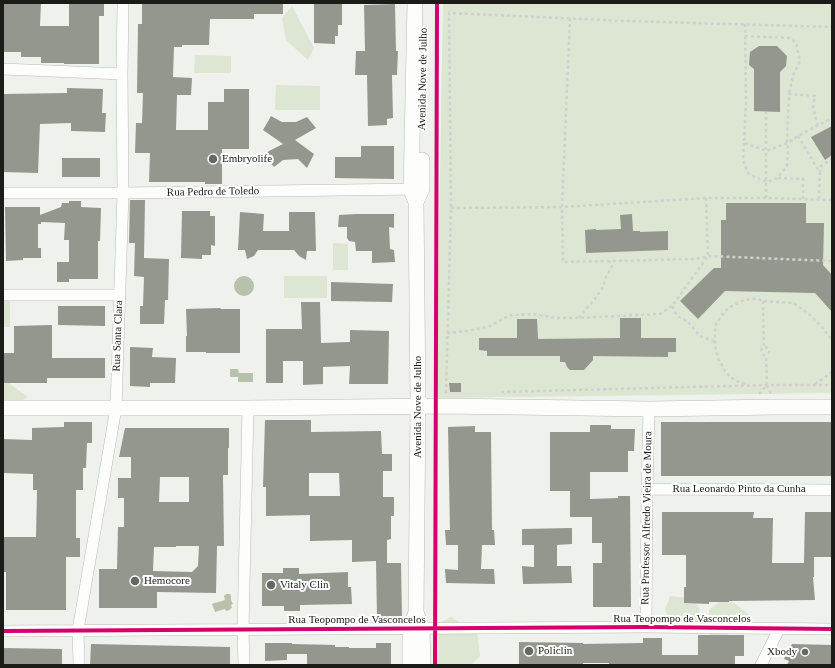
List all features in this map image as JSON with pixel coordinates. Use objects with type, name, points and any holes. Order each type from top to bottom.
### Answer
[{"type":"main road","name":"Avenida Nove de Julho","points":[[410,665],[416,629],[418,406],[415,3]]},
{"type":"main road","name":"Avenida Nove de Julho","points":[[417,194],[424,3]]},
{"type":"main road","points":[[3,408],[444,406],[649,409],[832,407]]},
{"type":"main road","name":"Avenida Nove de Julho","points":[[416,629],[423,665]]},
{"type":"street","name":"Rua Santa Clara","points":[[79,665],[78,630],[116,408],[123,193],[123,3]]},
{"type":"street","points":[[3,69],[122,74]]},
{"type":"street","name":"Rua Pedro de Toledo","points":[[3,193],[417,194]]},
{"type":"street","points":[[3,295],[120,295]]},
{"type":"street","points":[[244,665],[243,630],[248,408]]},
{"type":"street","name":"Rua Professor Alfredo Vieira de Moura","points":[[646,628],[649,409]]},
{"type":"street","name":"Rua Leonardo Pinto da Cunha","points":[[647,489],[832,490]]},
{"type":"street","name":"Rua Teopompo de Vasconcelos","points":[[3,631],[646,628],[832,629]]},
{"type":"street","points":[[761,665],[779,629]]},
{"type":"path","points":[[449,393],[445,393],[451,208],[449,13],[832,27]]},
{"type":"path","points":[[570,18],[562,207],[562,262],[696,259],[708,256],[832,261]]},
{"type":"path","points":[[745,24],[746,101],[743,160],[748,173],[767,182],[777,178],[803,179],[803,199]]},
{"type":"path","points":[[745,36],[790,38],[796,43],[800,61],[794,75],[789,94],[787,166],[777,178]]},
{"type":"path","points":[[789,94],[814,96],[813,108],[818,126]]},
{"type":"path","points":[[766,112],[766,198]]},
{"type":"path","points":[[744,143],[766,151],[787,143],[832,118]]},
{"type":"path","points":[[798,136],[820,173]]},
{"type":"path","points":[[819,200],[821,166],[832,159]]},
{"type":"path","points":[[451,208],[562,207],[706,198],[832,200]]},
{"type":"path","points":[[447,333],[468,331],[490,326],[510,315],[534,314],[556,318],[578,318],[660,314],[672,306],[708,256],[706,198]]},
{"type":"path","points":[[578,318],[603,287],[612,266],[610,261]]},
{"type":"path","points":[[747,385],[730,377],[718,358],[715,342],[716,324],[725,311],[732,306],[742,301],[752,299],[793,303],[808,313],[832,340]]},
{"type":"path","points":[[763,301],[764,348],[761,351],[766,355]]},
{"type":"path","points":[[672,306],[677,316],[687,321],[700,336],[715,342]]},
{"type":"path","points":[[764,348],[768,348],[769,351],[766,355],[767,385],[771,394]]},
{"type":"path","points":[[814,385],[832,371]]},
{"type":"path","points":[[500,392],[747,385],[832,385]]},
{"type":"path","points":[[759,394],[767,385]]},
{"type":"shaded area","points":[[443,3],[832,3],[832,393],[436,398]]},
{"type":"shaded area","points":[[292,6],[314,48],[308,60],[286,40],[282,18]]},
{"type":"shaded area","points":[[195,55],[231,56],[231,73],[194,73]]},
{"type":"shaded area","points":[[276,85],[320,86],[320,110],[275,110]]},
{"type":"shaded area","points":[[333,243],[348,244],[348,270],[333,270]]},
{"type":"shaded area","points":[[240,276],[248,276],[254,282],[254,290],[248,296],[240,296],[234,290],[234,282]]},
{"type":"shaded area","points":[[284,276],[327,276],[327,298],[284,298]]},
{"type":"shaded area","points":[[3,300],[10,300],[10,327],[3,327]]},
{"type":"shaded area","points":[[230,369],[238,369],[239,373],[253,373],[253,382],[238,382],[238,377],[230,377]]},
{"type":"shaded area","points":[[3,371],[10,384],[28,397],[11,406],[3,406]]},
{"type":"shaded area","points":[[226,594],[230,594],[231,596],[233,604],[231,605],[232,608],[226,611],[225,609],[215,612],[212,604],[225,600],[224,596]]},
{"type":"shaded area","points":[[670,596],[690,598],[699,607],[700,621],[690,628],[669,624],[665,609]]},
{"type":"shaded area","points":[[720,601],[734,603],[751,616],[749,627],[736,628],[720,641],[709,634],[709,610]]},
{"type":"shaded area","points":[[451,617],[477,632],[480,656],[471,665],[437,665],[439,623]]},
{"type":"building","points":[[3,3],[41,3],[40,26],[69,26],[69,3],[104,3],[104,16],[99,16],[99,64],[41,63],[41,57],[21,57],[21,52],[3,52]]},
{"type":"building","points":[[142,3],[283,3],[283,14],[254,14],[254,19],[210,19],[209,45],[182,45],[182,47],[174,47],[173,77],[192,78],[191,95],[177,95],[176,130],[208,130],[208,102],[224,102],[224,89],[249,89],[249,149],[222,149],[222,184],[205,184],[205,182],[149,182],[150,153],[135,153],[136,123],[142,123],[143,93],[137,93],[138,24],[142,24]]},
{"type":"building","points":[[314,3],[342,3],[342,25],[338,25],[338,36],[335,36],[335,44],[314,43]]},
{"type":"building","points":[[395,4],[396,51],[398,51],[397,75],[392,75],[393,118],[387,119],[387,125],[368,126],[367,75],[355,75],[356,51],[365,51],[364,5]]},
{"type":"building","points":[[759,46],[777,46],[787,56],[786,66],[780,72],[780,112],[754,111],[754,69],[749,65],[750,52]]},
{"type":"building","points":[[67,88],[103,89],[102,113],[106,113],[105,132],[71,131],[71,123],[40,124],[38,173],[3,172],[3,94],[67,93]]},
{"type":"building","points":[[271,116],[282,122],[296,122],[307,117],[316,128],[295,140],[314,154],[307,168],[298,159],[283,160],[274,167],[264,155],[283,144],[263,130]]},
{"type":"building","points":[[832,126],[832,155],[825,160],[811,137]]},
{"type":"building","points":[[361,146],[394,146],[394,179],[335,178],[335,157],[361,157]]},
{"type":"building","points":[[62,158],[100,158],[100,177],[62,177]]},
{"type":"building","points":[[130,200],[145,200],[144,258],[169,259],[168,300],[165,300],[164,324],[140,324],[140,306],[143,306],[144,277],[134,276],[135,243],[129,243]]},
{"type":"building","points":[[69,201],[81,201],[81,207],[101,208],[100,241],[98,241],[98,279],[69,279],[69,282],[57,282],[57,262],[69,262],[69,240],[64,240],[65,223],[41,222],[41,224],[38,224],[38,248],[41,248],[41,258],[23,258],[23,260],[6,261],[5,207],[40,207],[40,215],[61,207],[62,203],[69,203]]},
{"type":"building","points":[[726,203],[806,203],[806,223],[824,223],[823,265],[832,275],[832,312],[815,293],[725,291],[698,319],[680,301],[714,268],[721,268],[721,220],[726,220]]},
{"type":"building","points":[[182,211],[210,211],[210,216],[215,216],[215,246],[211,245],[211,255],[202,255],[202,259],[181,258]]},
{"type":"building","points":[[240,212],[264,214],[263,231],[289,231],[289,212],[315,212],[316,251],[307,251],[306,260],[299,256],[294,250],[258,250],[254,256],[247,259],[245,250],[238,250]]},
{"type":"building","points":[[394,214],[394,228],[389,227],[390,249],[394,250],[395,262],[372,263],[372,251],[356,251],[355,242],[349,241],[347,238],[347,227],[338,227],[339,215]]},
{"type":"building","points":[[632,214],[633,231],[668,231],[668,250],[586,253],[585,230],[621,229],[620,215]]},
{"type":"building","points":[[331,282],[393,284],[392,302],[331,301]]},
{"type":"building","points":[[301,302],[320,302],[321,343],[350,342],[350,330],[389,331],[388,384],[349,384],[350,366],[323,367],[323,384],[303,385],[303,361],[283,361],[283,383],[266,383],[266,329],[302,329]]},
{"type":"building","points":[[58,306],[105,306],[105,326],[58,325]]},
{"type":"building","points":[[186,309],[240,309],[240,353],[186,352]]},
{"type":"building","points":[[620,318],[641,318],[641,338],[676,338],[676,352],[668,352],[668,357],[593,356],[593,360],[584,370],[570,370],[565,362],[560,362],[560,356],[487,356],[487,351],[479,350],[479,338],[517,338],[517,319],[537,319],[538,339],[620,338]]},
{"type":"building","points":[[52,325],[52,358],[105,358],[105,378],[47,378],[47,383],[3,383],[3,353],[14,353],[14,326]]},
{"type":"building","points":[[130,347],[153,348],[152,357],[176,358],[175,383],[150,383],[150,387],[130,386]]},
{"type":"building","points":[[449,383],[461,383],[461,392],[450,392]]},
{"type":"building","points":[[265,420],[311,420],[311,432],[381,431],[382,454],[392,454],[392,471],[383,471],[383,497],[394,497],[394,516],[391,516],[391,539],[387,540],[387,563],[401,563],[402,617],[377,617],[376,561],[352,562],[352,540],[310,541],[310,515],[266,516],[266,487],[263,487]],"holes":[[[309,473],[339,473],[340,496],[309,496]]]},
{"type":"building","points":[[64,422],[92,422],[92,443],[87,443],[86,468],[83,468],[83,490],[76,490],[76,538],[80,538],[80,557],[66,557],[66,610],[6,610],[6,572],[3,572],[3,537],[36,537],[37,490],[33,490],[33,474],[3,473],[3,439],[32,440],[32,428],[64,427]]},
{"type":"building","points":[[661,422],[832,422],[832,476],[661,476]]},
{"type":"building","points":[[590,425],[611,425],[611,429],[635,429],[634,451],[628,451],[628,472],[590,472],[590,499],[630,496],[631,607],[593,607],[593,563],[602,563],[602,543],[592,543],[592,517],[570,517],[570,491],[550,491],[550,432],[590,432]]},
{"type":"building","points":[[475,426],[475,432],[491,432],[492,530],[494,530],[495,545],[482,545],[481,569],[494,569],[495,584],[446,583],[445,569],[458,570],[458,545],[446,545],[445,530],[450,530],[448,427]]},
{"type":"building","points":[[125,428],[229,428],[228,475],[223,475],[224,546],[217,546],[216,593],[157,592],[157,608],[99,608],[99,569],[117,569],[118,527],[124,527],[124,498],[118,498],[118,478],[131,478],[131,457],[119,457]],"holes":[[[160,477],[189,477],[189,502],[159,502]],[[199,546],[198,566],[192,572],[153,571],[154,547]]]},
{"type":"building","points":[[662,512],[754,512],[753,518],[773,518],[772,563],[804,563],[805,512],[832,512],[832,557],[814,557],[813,577],[815,600],[729,601],[709,602],[709,604],[684,603],[684,587],[686,587],[686,555],[662,555]]},
{"type":"building","points":[[572,528],[572,544],[557,545],[557,566],[571,566],[572,583],[523,584],[522,566],[534,567],[534,545],[522,545],[522,529]]},
{"type":"building","points":[[283,568],[299,568],[299,574],[348,572],[348,587],[351,587],[352,604],[300,605],[300,611],[284,611],[284,606],[262,606],[262,573],[283,573]]},
{"type":"building","points":[[698,635],[744,635],[744,656],[735,656],[735,665],[609,665],[609,663],[583,663],[583,665],[519,665],[519,642],[583,644],[643,643],[643,638],[662,638],[662,655],[698,655]]},
{"type":"building","points":[[265,643],[335,645],[335,647],[349,648],[376,648],[376,643],[391,643],[391,665],[307,665],[307,654],[287,654],[287,660],[265,661]]},
{"type":"building","points":[[91,644],[230,647],[230,665],[90,665]]},
{"type":"building","name":"Xbody","points":[[792,644],[832,645],[832,665],[787,665],[789,661],[784,659]]},
{"type":"building","points":[[3,648],[62,649],[62,665],[3,665]]},
{"type":"cycle path","points":[[435,665],[437,3]]},
{"type":"cycle path","points":[[3,631],[646,627],[832,629]]},
{"type":"place","name":"Embryolife","points":[[213,159]]},
{"type":"place","name":"Hemocore","points":[[135,581]]},
{"type":"place","name":"Vitaly Clin","points":[[271,585]]},
{"type":"place","name":"Policlin","points":[[529,651]]},
{"type":"place","name":"Xbody","points":[[805,652]]}]
